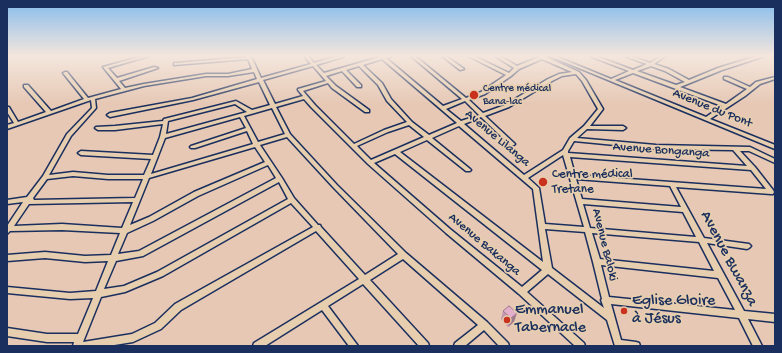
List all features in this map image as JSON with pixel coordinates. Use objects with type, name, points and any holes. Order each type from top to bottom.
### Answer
[{"type":"street","points":[[110,72],[124,90]]},
{"type":"street","points":[[116,80],[141,72]]},
{"type":"street","points":[[7,127],[86,100],[144,85],[206,75],[228,76],[244,72]]},
{"type":"street","points":[[256,72],[288,135],[335,186],[403,254],[506,346]]},
{"type":"street","points":[[110,115],[194,99],[285,72]]},
{"type":"street","points":[[321,72],[334,87],[366,111]]},
{"type":"street","points":[[323,75],[331,72]]},
{"type":"street","points":[[346,72],[359,86]]},
{"type":"street","points":[[368,72],[380,84],[389,100],[410,123],[468,170]]},
{"type":"street","name":"Avenue Lilanga","points":[[401,72],[525,177],[536,188],[548,269]]},
{"type":"street","points":[[433,72],[466,100],[512,144]]},
{"type":"street","points":[[502,72],[509,76]]},
{"type":"street","points":[[443,108],[483,94],[512,72]]},
{"type":"street","name":"Avenue du Pont","points":[[593,72],[775,147]]},
{"type":"street","points":[[612,80],[629,72]]},
{"type":"street","points":[[636,72],[726,106]]},
{"type":"street","points":[[668,72],[689,82]]},
{"type":"street","points":[[676,87],[712,72]]},
{"type":"street","points":[[65,73],[86,100]]},
{"type":"street","points":[[370,163],[461,123],[508,106],[550,80],[577,73],[584,80],[601,109],[586,127],[572,139],[566,153],[525,177]]},
{"type":"street","points":[[726,78],[750,89]]},
{"type":"street","points":[[706,119],[758,83],[775,78]]},
{"type":"street","points":[[163,137],[305,97],[300,90],[329,82]]},
{"type":"street","points":[[26,86],[50,113]]},
{"type":"street","name":"Avenue Bakanga","points":[[305,97],[370,163],[448,231],[522,292],[581,346]]},
{"type":"street","points":[[7,229],[29,201],[45,177],[69,135],[94,108],[94,98]]},
{"type":"street","points":[[98,128],[115,128],[166,122],[166,120],[236,102],[251,112]]},
{"type":"street","points":[[7,108],[16,124]]},
{"type":"street","points":[[241,115],[267,163],[280,179],[292,200],[424,346]]},
{"type":"street","points":[[80,343],[98,294],[163,137],[166,122]]},
{"type":"street","points":[[353,146],[386,131],[410,123]]},
{"type":"street","points":[[586,127],[623,128]]},
{"type":"street","points":[[193,147],[249,129]]},
{"type":"street","points":[[45,177],[73,174],[108,177],[147,177],[288,135]]},
{"type":"street","points":[[572,139],[656,147],[750,149],[775,161]]},
{"type":"street","points":[[574,178],[771,192],[753,168],[734,148]]},
{"type":"street","points":[[396,152],[610,318]]},
{"type":"street","points":[[81,153],[155,157]]},
{"type":"street","name":"Avenue Bonganga","points":[[566,153],[753,168]]},
{"type":"street","name":"Avenue Baloki","points":[[566,153],[597,262],[605,300],[618,345]]},
{"type":"street","points":[[7,229],[62,226],[124,231],[151,219],[196,194],[267,163]]},
{"type":"street","points":[[7,258],[45,255],[85,259],[113,258],[140,254],[280,179]]},
{"type":"street","name":"Avenue Bwanza","points":[[672,185],[758,346]]},
{"type":"street","points":[[7,202],[137,200]]},
{"type":"street","points":[[7,290],[70,296],[98,294],[125,289],[140,283],[292,200]]},
{"type":"street","points":[[580,201],[686,210]]},
{"type":"street","points":[[542,226],[702,240],[746,246]]},
{"type":"street","points":[[7,332],[80,343],[133,338],[158,326],[178,307],[245,270],[278,248],[318,227]]},
{"type":"street","points":[[257,346],[364,280],[403,254]]},
{"type":"street","points":[[597,262],[721,276]]},
{"type":"street","points":[[522,292],[548,269]]},
{"type":"street","points":[[605,300],[775,318]]},
{"type":"street","points":[[323,305],[354,346]]},
{"type":"street","points":[[458,346],[484,325]]},
{"type":"street","points":[[618,345],[636,346]]},
{"type":"building","points":[[509,306],[517,313],[511,318],[503,311]]},
{"type":"waterway","points":[[587,72],[714,124]]},
{"type":"place","name":"Centre médical Bana-lac","points":[[474,95]]},
{"type":"place","name":"Centre médical Tretane","points":[[543,182]]},
{"type":"place","name":"Eglise Gloire à Jésus","points":[[624,311]]},
{"type":"place","name":"Emmanuel Tabernacle","points":[[507,320]]}]
